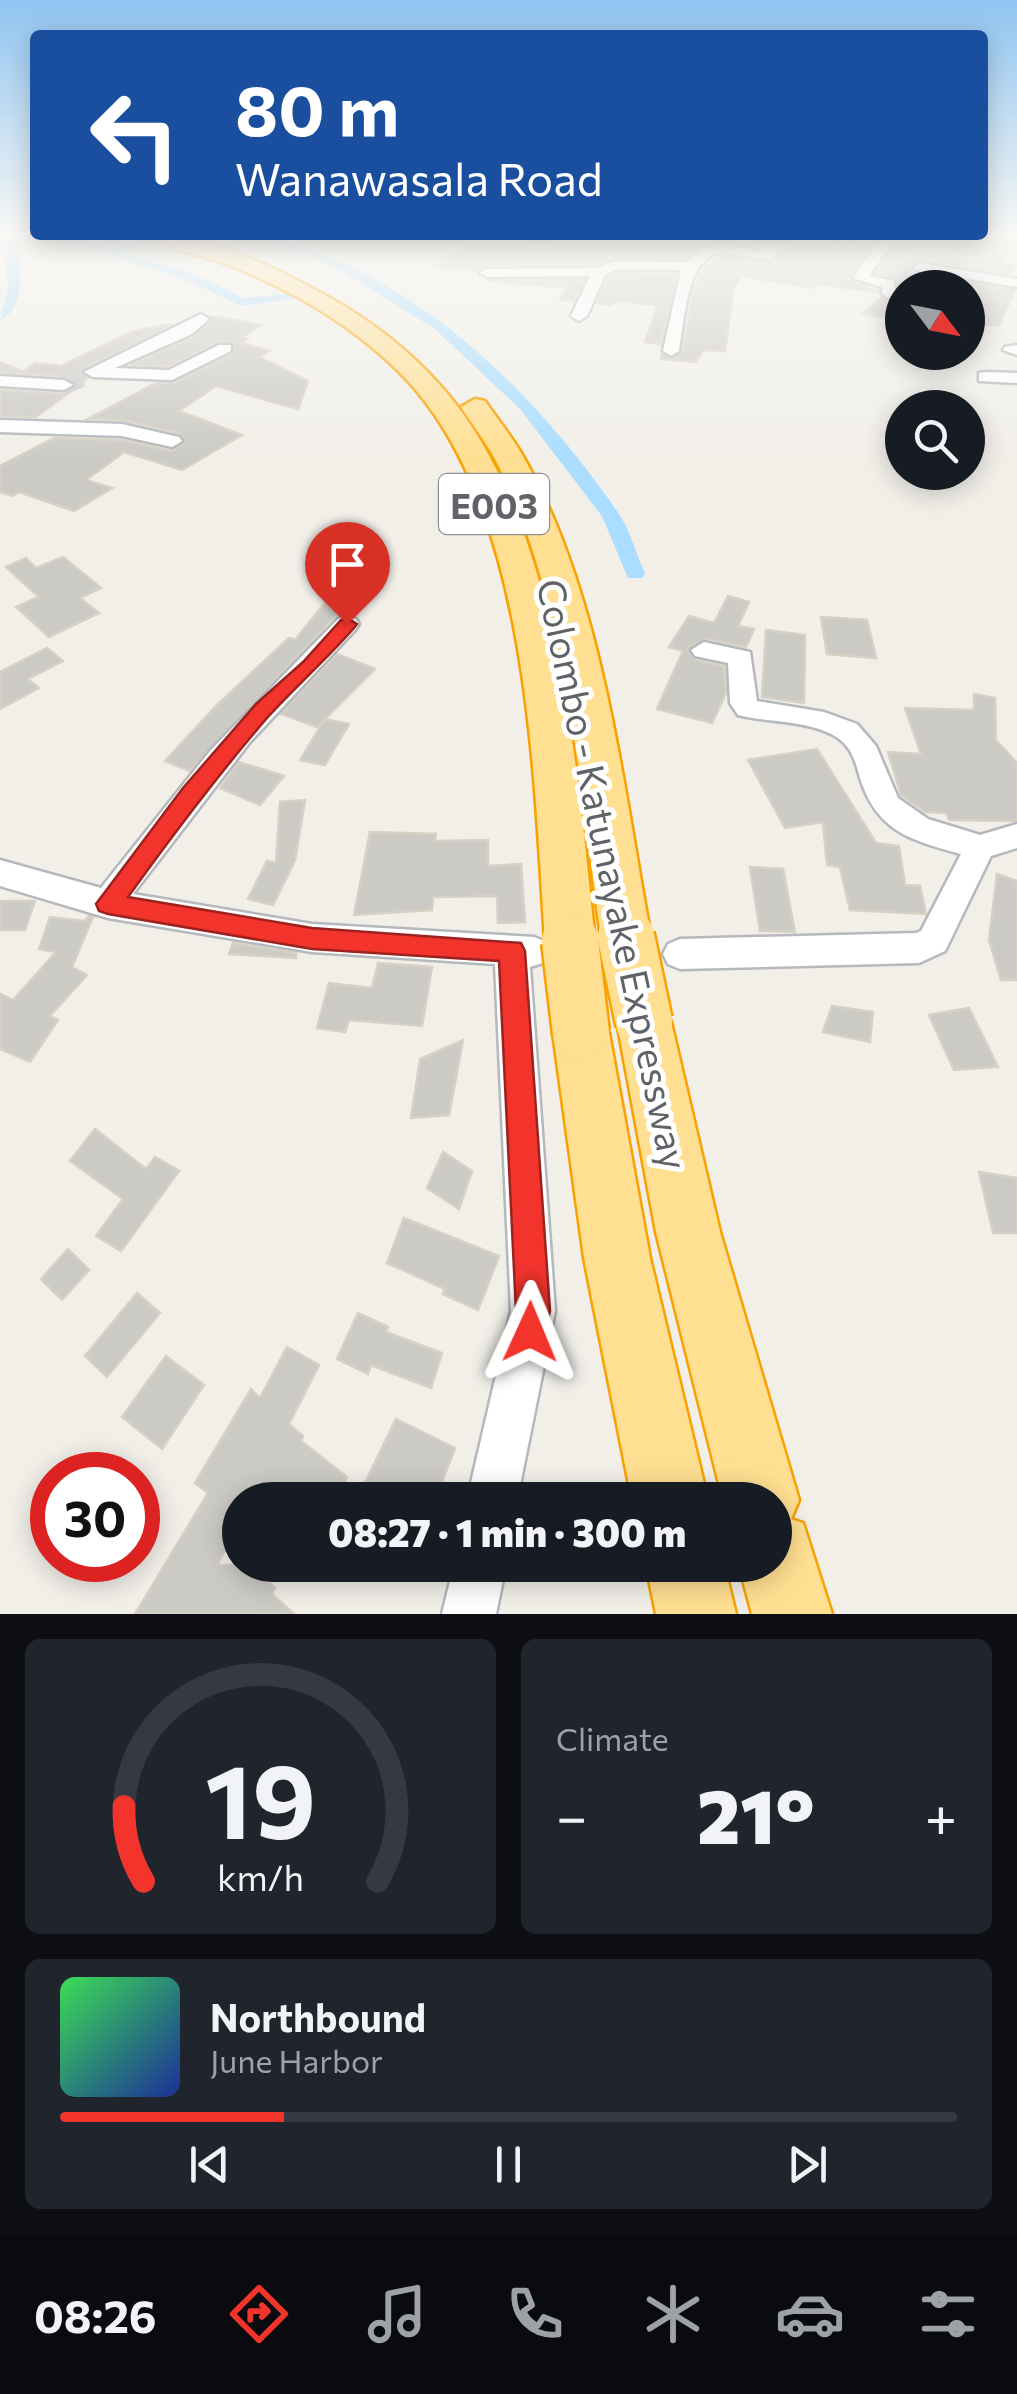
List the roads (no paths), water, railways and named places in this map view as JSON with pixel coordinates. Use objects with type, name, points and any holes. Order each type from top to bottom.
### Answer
[{"type":"highway","name":"Colombo - Katunayake Expressway","points":[[330,309],[351,321],[420,380],[444,408],[470,450],[502,525],[552,734],[539,948],[581,1034],[617,1258],[666,1482]]},
{"type":"highway","name":"Colombo - Katunayake Expressway","points":[[360,309],[424,354],[486,420],[518,476],[555,574],[688,1232],[756,1482]]},
{"type":"highway","points":[[689,1582],[696,1614]]},
{"type":"highway","points":[[783,1582],[792,1614]]},
{"type":"street","points":[[580,316],[583,309]]},
{"type":"street","points":[[671,351],[680,309]]},
{"type":"street","points":[[200,319],[186,331],[90,373],[172,375],[225,348]]},
{"type":"street","points":[[984,377],[1017,378]]},
{"type":"street","points":[[0,382],[64,384]]},
{"type":"street","points":[[0,426],[122,430],[172,442]]},
{"type":"street","points":[[108,904],[191,794],[264,709],[347,624]]},
{"type":"street","points":[[704,650],[741,658],[743,702],[748,708],[836,724],[852,734],[864,748],[888,806],[901,819],[980,846],[1017,836]]},
{"type":"street","points":[[680,954],[919,948],[933,940],[942,925],[960,880],[980,846]]},
{"type":"street","points":[[0,873],[108,904],[312,938],[539,948],[533,1311],[496,1482]]},
{"type":"street","points":[[468,1614],[476,1582]]},
{"type":"waterway","points":[[0,317],[7,309]]},
{"type":"waterway","points":[[412,309],[440,326],[525,406],[611,515],[635,574]]},
{"type":"tunnel","points":[[64,385],[87,375]]}]
